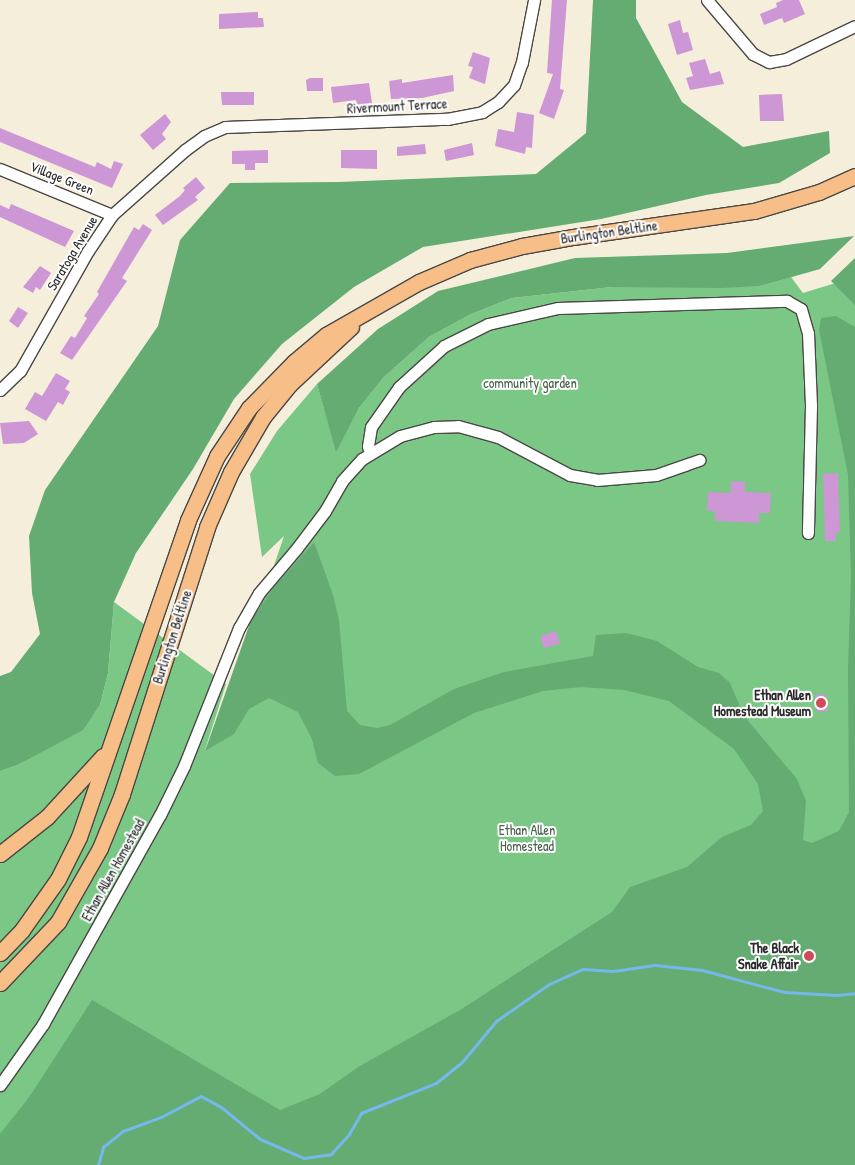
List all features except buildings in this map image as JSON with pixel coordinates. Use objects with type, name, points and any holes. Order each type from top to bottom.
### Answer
[{"type":"main road","name":"Burlington Beltline","points":[[0,953],[22,930],[58,879],[79,837],[188,520],[217,456],[249,408],[294,362],[326,335],[371,309],[444,270],[496,252],[573,236],[754,210],[819,192],[855,176]]},
{"type":"main road","name":"Burlington Beltline","points":[[0,983],[58,922],[100,848],[122,794],[207,527],[249,439],[289,385],[371,309]]},
{"type":"main road","points":[[0,854],[47,818],[110,747]]},
{"type":"street","name":"Rivermount Terrace","points":[[244,126],[447,119],[482,112],[498,102],[514,85],[522,62],[534,0]]},
{"type":"street","points":[[707,0],[752,54],[769,62],[786,59],[855,26]]},
{"type":"street","name":"Saratoga Avenue","points":[[0,390],[20,371],[88,251],[112,215],[204,136],[225,127],[244,126]]},
{"type":"street","name":"Village Green","points":[[0,169],[112,215]]},
{"type":"street","points":[[370,453],[368,446],[371,427],[392,395],[424,364],[468,332],[534,311],[787,301],[801,309],[806,322],[810,390],[808,533]]},
{"type":"street","name":"Ethan Allen Homestead","points":[[0,1084],[47,1016],[160,815],[184,766],[239,628],[265,585],[325,511],[342,481],[370,453],[389,441],[412,432],[458,426],[498,437],[570,474],[597,480],[656,475],[699,460]]},
{"type":"green space","points":[[593,0],[636,0],[636,18],[682,102],[743,147],[829,131],[830,153],[779,183],[706,195],[601,219],[423,247],[354,287],[282,344],[234,399],[193,469],[136,553],[114,602],[108,673],[100,705],[83,730],[18,765],[0,771],[0,676],[11,672],[40,634],[32,593],[29,536],[45,490],[158,326],[180,240],[230,183],[339,182],[536,174],[586,133]]},
{"type":"green space","points":[[854,236],[820,269],[760,286],[722,288],[612,287],[512,298],[471,314],[429,337],[384,377],[359,408],[336,452],[317,384],[378,329],[438,291],[575,258],[727,253]]},
{"type":"green space","points":[[855,258],[855,305],[831,281]]},
{"type":"green space","name":"Ethan Allen Homestead","points":[[791,277],[803,293],[855,277],[855,1165],[0,1165],[0,771],[18,765],[83,729],[100,705],[108,673],[114,602],[226,684],[205,750],[213,746],[284,536],[262,557],[250,474],[277,431],[317,384],[336,450],[359,408],[384,377],[429,337],[471,314],[512,298],[612,287],[760,286]]},
{"type":"green space","points":[[836,316],[855,327],[855,1165],[0,1165],[0,1134],[30,1096],[92,1000],[280,1110],[320,1094],[358,1067],[460,1010],[612,912],[630,887],[687,867],[722,837],[751,825],[763,811],[758,784],[734,749],[669,701],[624,690],[581,687],[543,691],[474,713],[359,774],[335,776],[318,763],[312,739],[298,712],[269,698],[249,709],[234,734],[205,751],[251,620],[274,587],[314,542],[333,595],[339,620],[347,711],[360,725],[377,728],[390,725],[454,689],[504,672],[593,656],[596,635],[626,633],[657,641],[698,667],[719,673],[730,683],[744,716],[797,779],[806,801],[803,840],[812,843],[839,831],[849,812],[848,670],[851,575],[848,475],[819,330],[821,318]]},
{"type":"waterway","points":[[98,1165],[103,1147],[123,1131],[161,1117],[201,1096],[221,1107],[260,1139],[304,1158],[331,1154],[349,1134],[361,1113],[436,1083],[462,1062],[496,1021],[549,984],[583,969],[613,971],[655,965],[702,970],[784,992],[837,995],[855,993]]},
{"type":"place","name":"Ethan Allen Homestead Museum","points":[[821,703]]},
{"type":"place","name":"The Black Snake Affair","points":[[809,956]]},
{"type":"park label","name":"community garden","points":[[530,383]]}]
